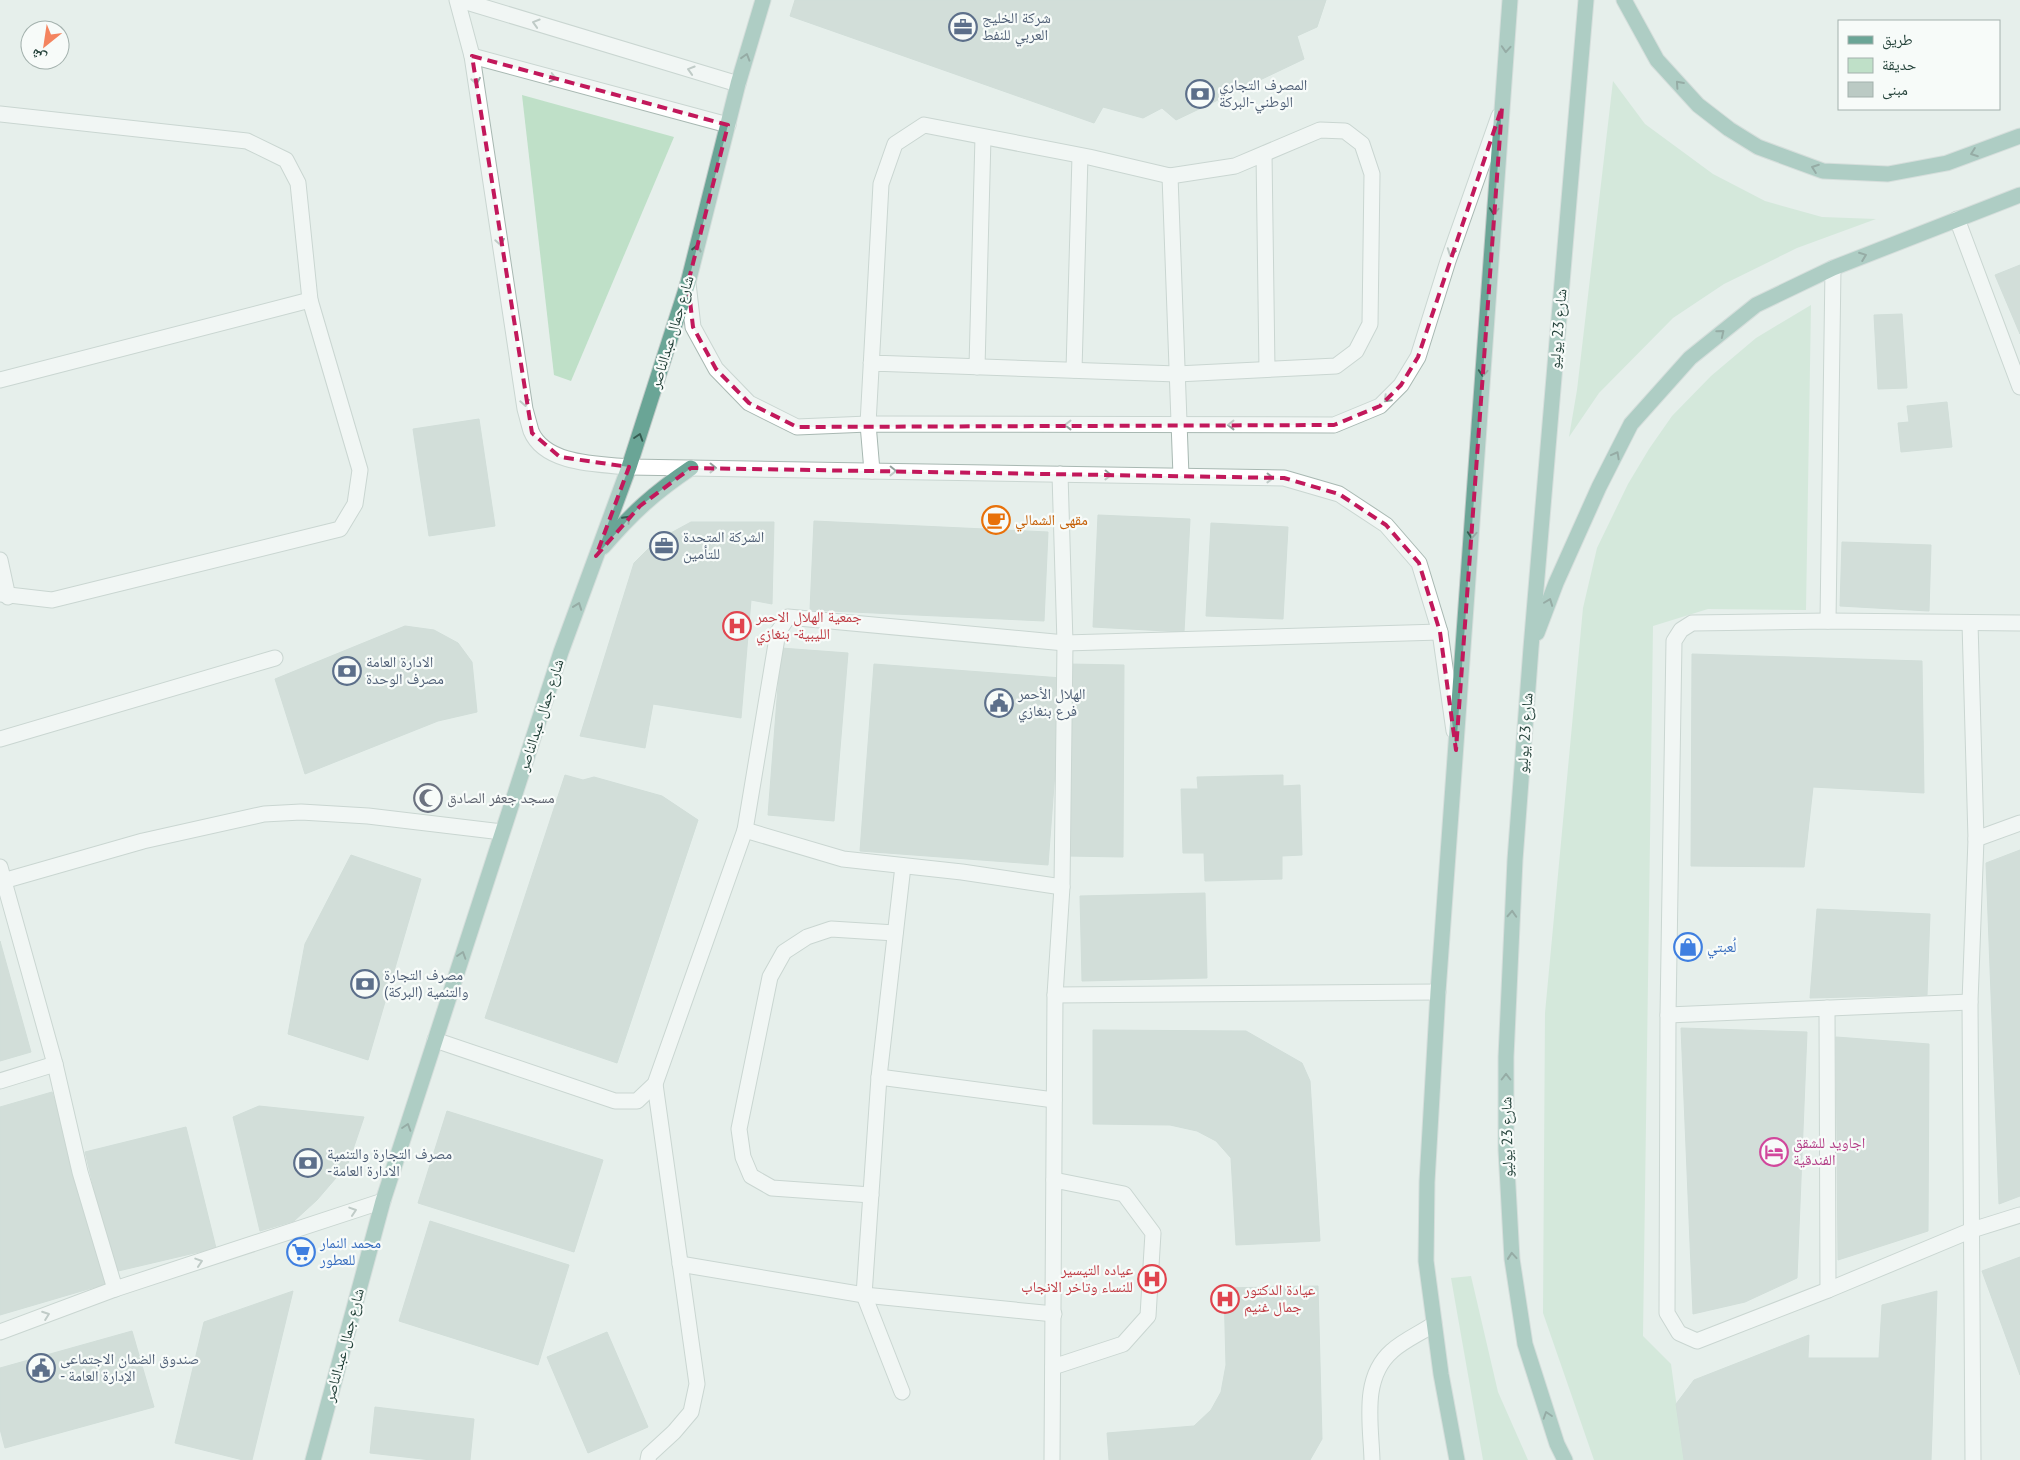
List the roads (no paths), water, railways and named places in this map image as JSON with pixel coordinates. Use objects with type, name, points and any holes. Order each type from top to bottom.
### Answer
[{"type":"main road","name":"شارع جمال عبدالناصر","points":[[313,1460],[383,1201],[561,652],[629,466],[688,283],[738,84],[764,0]]},
{"type":"main road","points":[[1457,1460],[1441,1374],[1426,1261],[1427,1182],[1438,992],[1510,0]]},
{"type":"main road","name":"شارع 23 يوليو","points":[[1565,1460],[1557,1444],[1525,1344],[1512,1259],[1506,1150],[1506,1057],[1514,880],[1531,648],[1586,0]]},
{"type":"main road","points":[[1624,0],[1657,60],[1698,105],[1729,129],[1758,147],[1823,171],[1888,174],[1947,163],[2020,136]]},
{"type":"main road","points":[[1531,648],[1556,583],[1599,487],[1631,424],[1690,358],[1756,305],[1833,268],[2020,196]]},
{"type":"main road","points":[[596,556],[640,506],[691,468]]},
{"type":"street","points":[[738,84],[459,0],[472,56],[525,409],[532,433],[543,446],[560,456],[578,462],[629,466],[1284,478],[1338,494],[1386,525],[1419,563],[1440,632],[1456,750]]},
{"type":"street","points":[[472,56],[728,125]]},
{"type":"street","points":[[688,283],[693,327],[716,369],[749,403],[797,427],[868,424],[1334,425],[1380,406],[1401,385],[1418,357],[1448,261],[1502,107]]},
{"type":"street","points":[[0,114],[247,141],[286,160],[298,183],[310,300],[360,470],[355,504],[340,529],[52,600],[4,595],[0,560]]},
{"type":"street","points":[[871,363],[1177,374],[1336,366],[1356,351],[1370,324],[1372,174],[1362,144],[1345,131],[1320,130],[1235,166],[1170,176],[924,125],[895,144],[881,184],[871,363],[868,424],[872,471]]},
{"type":"street","points":[[977,366],[983,136]]},
{"type":"street","points":[[1264,154],[1267,369]]},
{"type":"street","points":[[1074,370],[1080,156]]},
{"type":"street","points":[[1170,176],[1181,476]]},
{"type":"street","points":[[1956,220],[2020,387]]},
{"type":"street","points":[[1828,621],[1833,268]]},
{"type":"street","points":[[0,380],[310,300]]},
{"type":"street","points":[[1052,1460],[1055,995],[1062,887],[1065,644],[1060,474]]},
{"type":"street","points":[[435,1040],[615,1101],[637,1101],[655,1084],[745,830],[778,632],[788,617],[1065,644],[1440,632]]},
{"type":"street","points":[[2020,623],[1828,621],[1692,623],[1681,630],[1674,641],[1668,1015],[1667,1313],[1679,1332],[1697,1341],[1828,1290],[1972,1230],[2020,1216]]},
{"type":"street","points":[[1970,623],[1976,839],[1970,1002],[1973,1460]]},
{"type":"street","points":[[0,740],[275,658]]},
{"type":"street","points":[[115,1289],[80,1172],[55,1064],[1,878],[143,841],[264,814],[301,812],[368,816],[502,832]]},
{"type":"street","points":[[1976,839],[2020,823]]},
{"type":"street","points":[[745,830],[842,859],[962,872],[1062,887]]},
{"type":"street","points":[[902,1392],[864,1295],[879,1077],[903,866]]},
{"type":"street","points":[[871,1195],[772,1188],[750,1176],[743,1157],[739,1129],[770,977],[784,952],[807,937],[831,929],[895,933]]},
{"type":"street","points":[[1055,995],[1438,992]]},
{"type":"street","points":[[1668,1015],[1970,1002]]},
{"type":"street","points":[[1827,1008],[1828,1290]]},
{"type":"street","points":[[0,1081],[55,1064]]},
{"type":"street","points":[[879,1077],[1054,1100]]},
{"type":"street","points":[[648,1460],[649,1455],[674,1432],[690,1412],[697,1384],[655,1084]]},
{"type":"street","points":[[1053,1367],[1123,1344],[1148,1316],[1153,1233],[1124,1194],[1054,1180]]},
{"type":"street","points":[[0,1332],[115,1289],[383,1201]]},
{"type":"street","points":[[680,1264],[864,1295],[1054,1314]]},
{"type":"street","points":[[1372,1460],[1370,1400],[1380,1364],[1393,1350],[1434,1324]]},
{"type":"place","name":"شركة الخليج العربي للنفط","points":[[963,27]]},
{"type":"place","name":"المصرف التجاري الوطني-البركة","points":[[1200,94]]},
{"type":"place","name":"مقهى الشمالي","points":[[996,520]]},
{"type":"place","name":"الشركة المتحدة للتأمين","points":[[664,546]]},
{"type":"place","name":"جمعية الهلال الاحمر الليبية- بنغازي","points":[[737,626]]},
{"type":"place","name":"الادارة العامة مصرف الوحدة","points":[[347,671]]},
{"type":"place","name":"الهلال الأحمر فرع بنغازي","points":[[999,703]]},
{"type":"place","name":"مسجد جعفر الصادق","points":[[428,798]]},
{"type":"place","name":"لُعبتي","points":[[1688,947]]},
{"type":"place","name":"مصرف التجارة والتنمية (البركة)","points":[[365,984]]},
{"type":"place","name":"اجاويد للشقق الفندقية","points":[[1774,1152]]},
{"type":"place","name":"مصرف التجارة والتنمية -الادارة العامة","points":[[308,1163]]},
{"type":"place","name":"محمد النمار للعطور","points":[[301,1252]]},
{"type":"place","name":"عياده التيسير للنساء وتاخر الانجاب","points":[[1152,1279]]},
{"type":"place","name":"عيادة الدكتور جمال غنيم","points":[[1225,1299]]},
{"type":"place","name":"صندوق الضمان الاجتماعى - الإدارة العامة","points":[[41,1368]]}]
